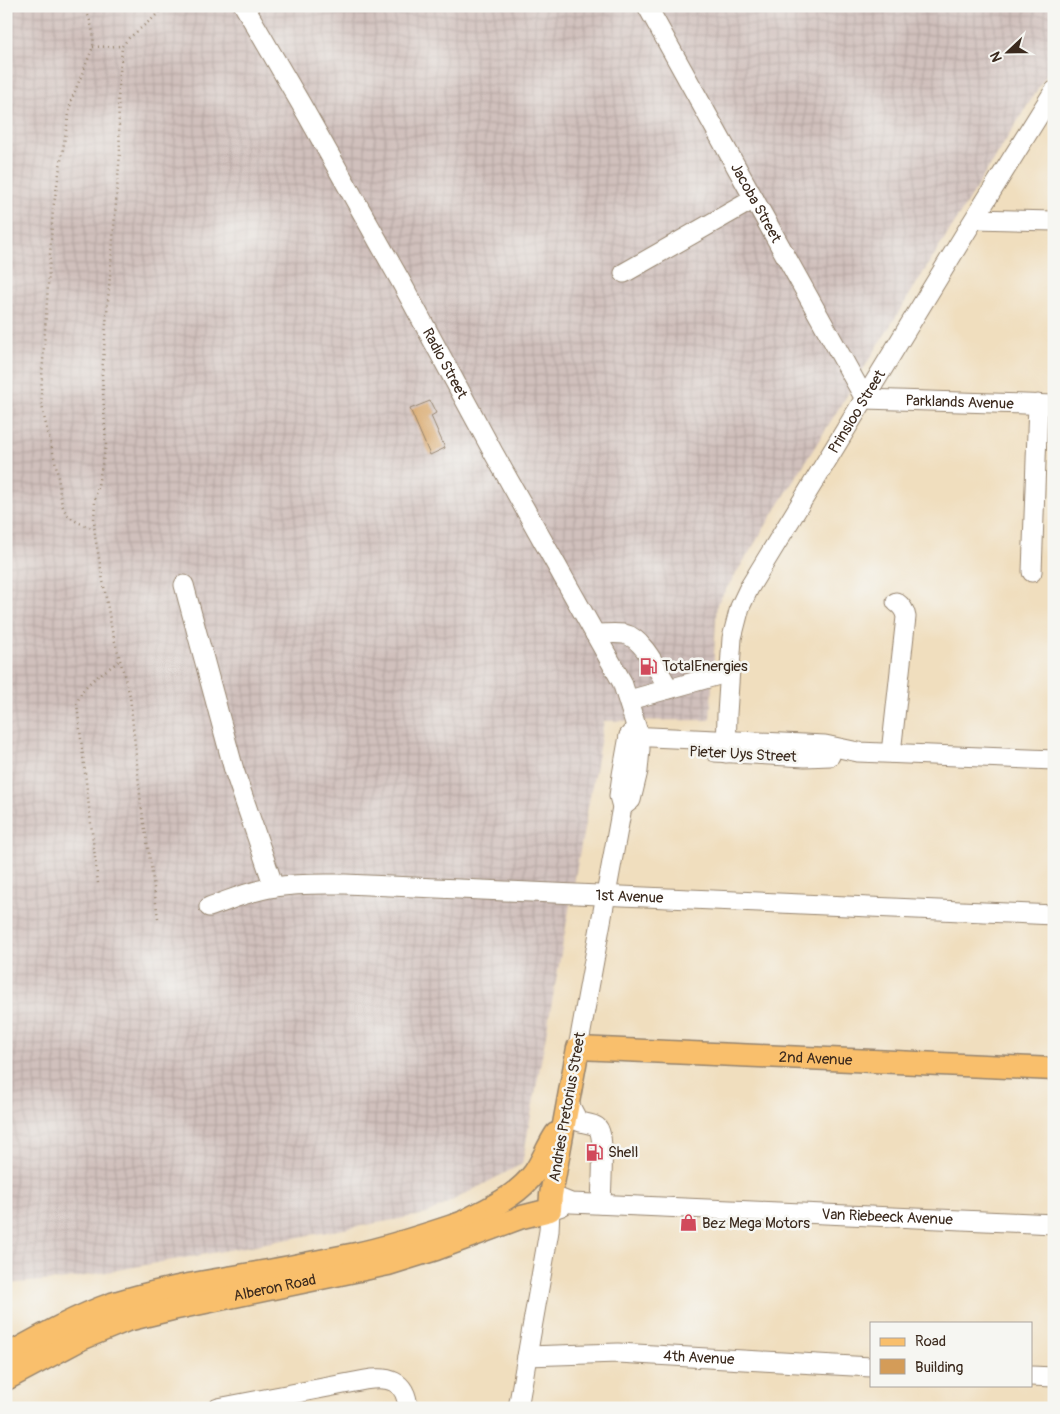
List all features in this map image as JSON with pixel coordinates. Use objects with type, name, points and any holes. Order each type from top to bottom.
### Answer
[{"type":"main road","name":"2nd Avenue","points":[[578,1048],[1054,1069]]},
{"type":"main road","name":"Andries Pretorius Street","points":[[557,1203],[567,1112],[578,1048]]},
{"type":"main road","points":[[462,1223],[507,1198],[526,1183],[534,1173],[567,1112]]},
{"type":"main road","name":"Alberon Road","points":[[6,1379],[81,1339],[118,1324],[141,1306],[178,1287],[358,1254],[412,1240],[522,1202],[557,1203]]},
{"type":"main road","name":"Alberon Road","points":[[6,1356],[88,1314],[111,1305],[141,1306],[388,1264],[436,1249],[557,1203]]},
{"type":"street","name":"Radio Street","points":[[244,6],[400,280],[488,444],[622,682],[629,700],[634,739]]},
{"type":"street","name":"Jacoba Street","points":[[647,6],[865,399]]},
{"type":"street","name":"Prinsloo Street","points":[[726,746],[732,638],[740,607],[749,588],[1054,91]]},
{"type":"street","points":[[624,273],[754,199]]},
{"type":"street","points":[[974,219],[1054,222]]},
{"type":"street","name":"Parklands Avenue","points":[[865,399],[1046,405]]},
{"type":"street","points":[[1032,572],[1046,405]]},
{"type":"street","points":[[184,585],[234,770],[274,887]]},
{"type":"street","points":[[891,753],[906,617],[900,604],[896,602]]},
{"type":"street","points":[[595,634],[625,634],[636,639],[644,648],[669,689]]},
{"type":"street","points":[[629,700],[730,672]]},
{"type":"street","name":"Pieter Uys Street","points":[[634,739],[726,746],[825,744],[858,752],[1054,760]]},
{"type":"street","name":"Andries Pretorius Street","points":[[578,1048],[622,807],[619,796],[634,739]]},
{"type":"street","name":"1st Avenue","points":[[209,907],[249,893],[274,887],[345,884],[1054,915]]},
{"type":"street","points":[[567,1112],[578,1121],[597,1127],[601,1132],[601,1204]]},
{"type":"street","name":"Andries Pretorius Street","points":[[518,1408],[549,1231],[557,1203]]},
{"type":"street","name":"Van Riebeeck Avenue","points":[[557,1203],[1054,1224]]},
{"type":"street","name":"4th Avenue","points":[[526,1356],[618,1353],[870,1367]]},
{"type":"street","points":[[1032,1376],[1054,1377]]},
{"type":"street","points":[[218,1408],[376,1378],[384,1378],[395,1382],[406,1400]]},
{"type":"path","points":[[84,6],[94,38],[93,47],[71,101],[53,209],[41,392],[43,412],[63,508],[71,518],[94,529]]},
{"type":"path","points":[[158,918],[141,805],[130,696],[112,631],[94,529],[94,500],[106,445],[102,374],[120,153],[118,99],[122,46],[165,6]]},
{"type":"path","points":[[93,47],[122,46]]},
{"type":"path","points":[[98,883],[77,705],[78,698],[86,686],[120,660]]},
{"type":"shaded area","points":[[6,6],[1051,6],[1054,63],[717,604],[710,720],[604,721],[522,1164],[427,1214],[68,1279],[6,1284]]},
{"type":"building","points":[[430,401],[436,413],[431,416],[445,448],[430,455],[410,409]]},
{"type":"place","name":"TotalEnergies","points":[[648,666]]},
{"type":"place","name":"Shell","points":[[594,1152]]},
{"type":"place","name":"Bez Mega Motors","points":[[688,1223]]}]
